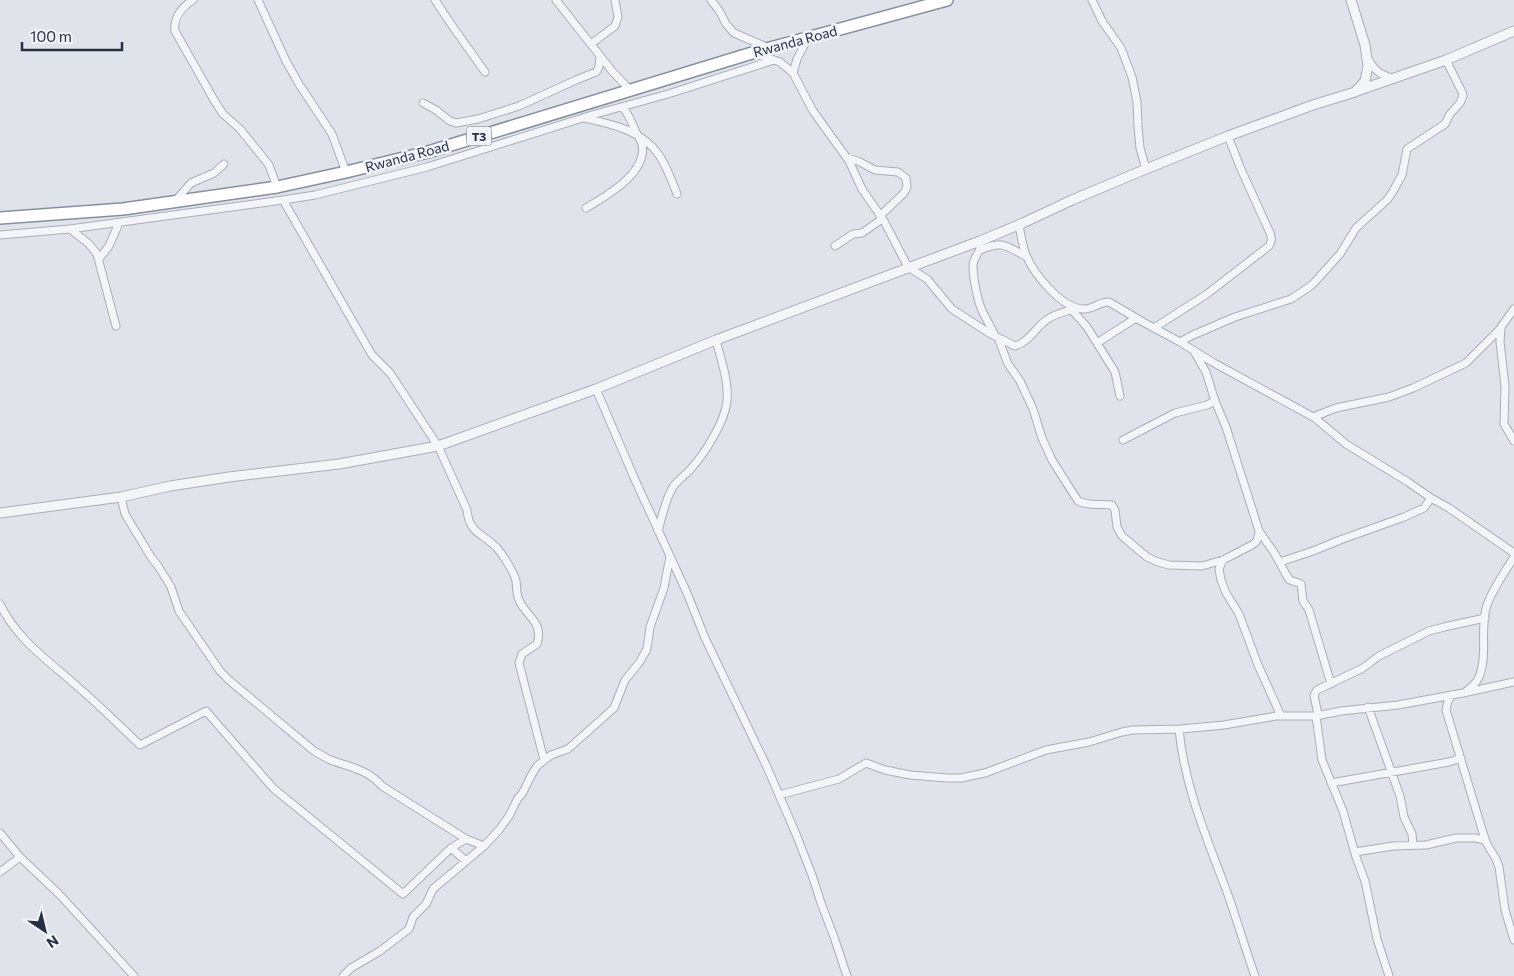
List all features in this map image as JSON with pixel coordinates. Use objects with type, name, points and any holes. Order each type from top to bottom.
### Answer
[{"type":"highway","name":"Rwanda Road","points":[[0,218],[123,209],[277,187],[346,172],[428,152],[752,53],[945,0]]},
{"type":"street","points":[[193,0],[178,15],[174,23],[174,31],[218,107],[243,132],[269,165],[277,187]]},
{"type":"street","points":[[258,0],[286,61],[332,134],[346,172]]},
{"type":"street","points":[[435,0],[485,72]]},
{"type":"street","points":[[556,0],[600,56],[630,90]]},
{"type":"street","points":[[591,44],[615,26],[618,17],[615,0]]},
{"type":"street","points":[[711,0],[734,33],[770,48]]},
{"type":"street","points":[[1092,0],[1098,14],[1121,48],[1132,77],[1137,102],[1140,148],[1146,169]]},
{"type":"street","points":[[1351,0],[1368,57],[1368,74],[1365,81],[1355,92]]},
{"type":"street","points":[[1258,531],[1256,543],[1222,560],[1202,566],[1169,565],[1147,557],[1122,536],[1117,528],[1115,510],[1112,505],[1094,505],[1078,502],[1052,460],[1042,438],[1033,409],[1020,381],[1008,364],[981,308],[973,263],[980,246],[1019,225],[1146,169],[1228,136],[1446,60],[1514,32]]},
{"type":"street","points":[[793,73],[797,59],[808,38]]},
{"type":"street","points":[[752,53],[785,65],[793,73],[813,111],[847,158],[862,189],[881,217],[908,267],[927,278],[952,310],[996,337],[1015,346],[1028,340],[1047,319],[1053,316],[1075,309],[1092,308],[1103,302],[1109,302],[1228,371],[1313,417],[1346,444],[1394,473],[1430,498],[1449,508],[1514,553]]},
{"type":"street","points":[[423,103],[456,123],[478,119],[519,106],[592,74],[598,70],[600,56]]},
{"type":"street","points":[[1368,57],[1374,69],[1382,75],[1393,79]]},
{"type":"street","points":[[0,235],[119,223],[314,195],[427,167],[774,60]]},
{"type":"street","points":[[1180,342],[1235,317],[1291,298],[1306,290],[1320,277],[1344,248],[1356,228],[1387,200],[1392,193],[1402,175],[1407,149],[1445,124],[1450,114],[1460,103],[1463,96],[1462,92],[1446,60]]},
{"type":"street","points":[[586,208],[623,183],[635,171],[641,157],[642,145],[629,114],[622,107]]},
{"type":"street","points":[[584,118],[624,129],[647,142],[666,167],[677,194]]},
{"type":"street","points":[[1154,328],[1207,294],[1271,242],[1270,233],[1228,136]]},
{"type":"street","points":[[835,246],[853,234],[862,233],[881,217],[904,193],[907,187],[906,178],[898,172],[875,170],[858,161],[847,158]]},
{"type":"street","points":[[176,200],[191,183],[214,173],[224,164]]},
{"type":"street","points":[[283,200],[372,355],[390,373],[438,446],[474,530],[496,547],[514,574],[519,600],[537,625],[538,644],[522,654],[519,663],[544,760]]},
{"type":"street","points":[[99,259],[109,246],[119,223]]},
{"type":"street","points":[[1019,225],[1027,257],[1054,293],[1075,309],[1117,376],[1120,396]]},
{"type":"street","points":[[70,229],[89,244],[99,259],[116,326]]},
{"type":"street","points":[[0,514],[121,497],[170,486],[232,476],[339,464],[438,446],[596,389],[716,340],[908,267],[980,246],[994,244],[1004,245],[1027,257]]},
{"type":"street","points":[[1313,417],[1336,408],[1389,397],[1466,363],[1500,328],[1514,309]]},
{"type":"street","points":[[1097,343],[1136,318]]},
{"type":"street","points":[[1500,328],[1504,386],[1504,424],[1514,441]]},
{"type":"street","points":[[658,531],[674,485],[690,470],[706,448],[720,425],[724,413],[728,399],[727,384],[716,340]]},
{"type":"street","points":[[1194,350],[1206,372],[1215,401],[1226,426],[1258,531],[1280,562],[1289,579],[1300,584],[1303,601],[1309,610],[1331,684]]},
{"type":"street","points":[[596,389],[705,638],[762,756],[812,875],[847,976]]},
{"type":"street","points":[[1123,440],[1176,413],[1215,401]]},
{"type":"street","points":[[121,497],[125,514],[171,587],[179,611],[220,670],[230,681],[314,751],[328,759],[360,769],[378,781],[382,786],[466,839],[484,846]]},
{"type":"street","points":[[1280,562],[1404,517],[1424,508],[1430,498]]},
{"type":"street","points":[[343,976],[351,968],[380,951],[405,932],[410,927],[413,917],[426,904],[432,890],[484,846],[508,819],[534,770],[551,755],[568,749],[614,708],[625,680],[639,663],[647,648],[652,622],[664,588],[670,555]]},
{"type":"street","points":[[1464,693],[1475,683],[1479,674],[1482,662],[1486,607],[1514,557]]},
{"type":"street","points":[[1222,560],[1219,569],[1226,594],[1239,614],[1280,716]]},
{"type":"street","points":[[0,604],[7,619],[22,638],[81,689],[140,746],[206,712],[273,788],[403,894],[452,848],[466,839]]},
{"type":"street","points":[[1389,976],[1377,939],[1365,881],[1343,811],[1322,760],[1314,699],[1315,692],[1319,688],[1363,668],[1386,653],[1429,631],[1485,618]]},
{"type":"street","points":[[779,796],[839,778],[866,763],[902,774],[961,778],[1001,768],[1046,750],[1089,742],[1133,730],[1179,729],[1280,716],[1317,716],[1340,710],[1398,705],[1514,682]]},
{"type":"street","points":[[1446,710],[1452,695]]},
{"type":"street","points":[[1435,698],[1446,710],[1486,841],[1499,867],[1505,910],[1514,940]]},
{"type":"street","points":[[1368,707],[1392,772],[1413,845]]},
{"type":"street","points":[[1179,729],[1190,785],[1206,837],[1238,921],[1254,976]]},
{"type":"street","points":[[1331,782],[1449,762],[1460,758]]},
{"type":"street","points":[[0,833],[20,857],[60,895],[134,976]]},
{"type":"street","points":[[1355,852],[1393,846],[1426,845],[1456,838],[1476,838],[1486,841]]},
{"type":"street","points":[[452,848],[466,861]]},
{"type":"street","points":[[0,872],[20,857]]}]
